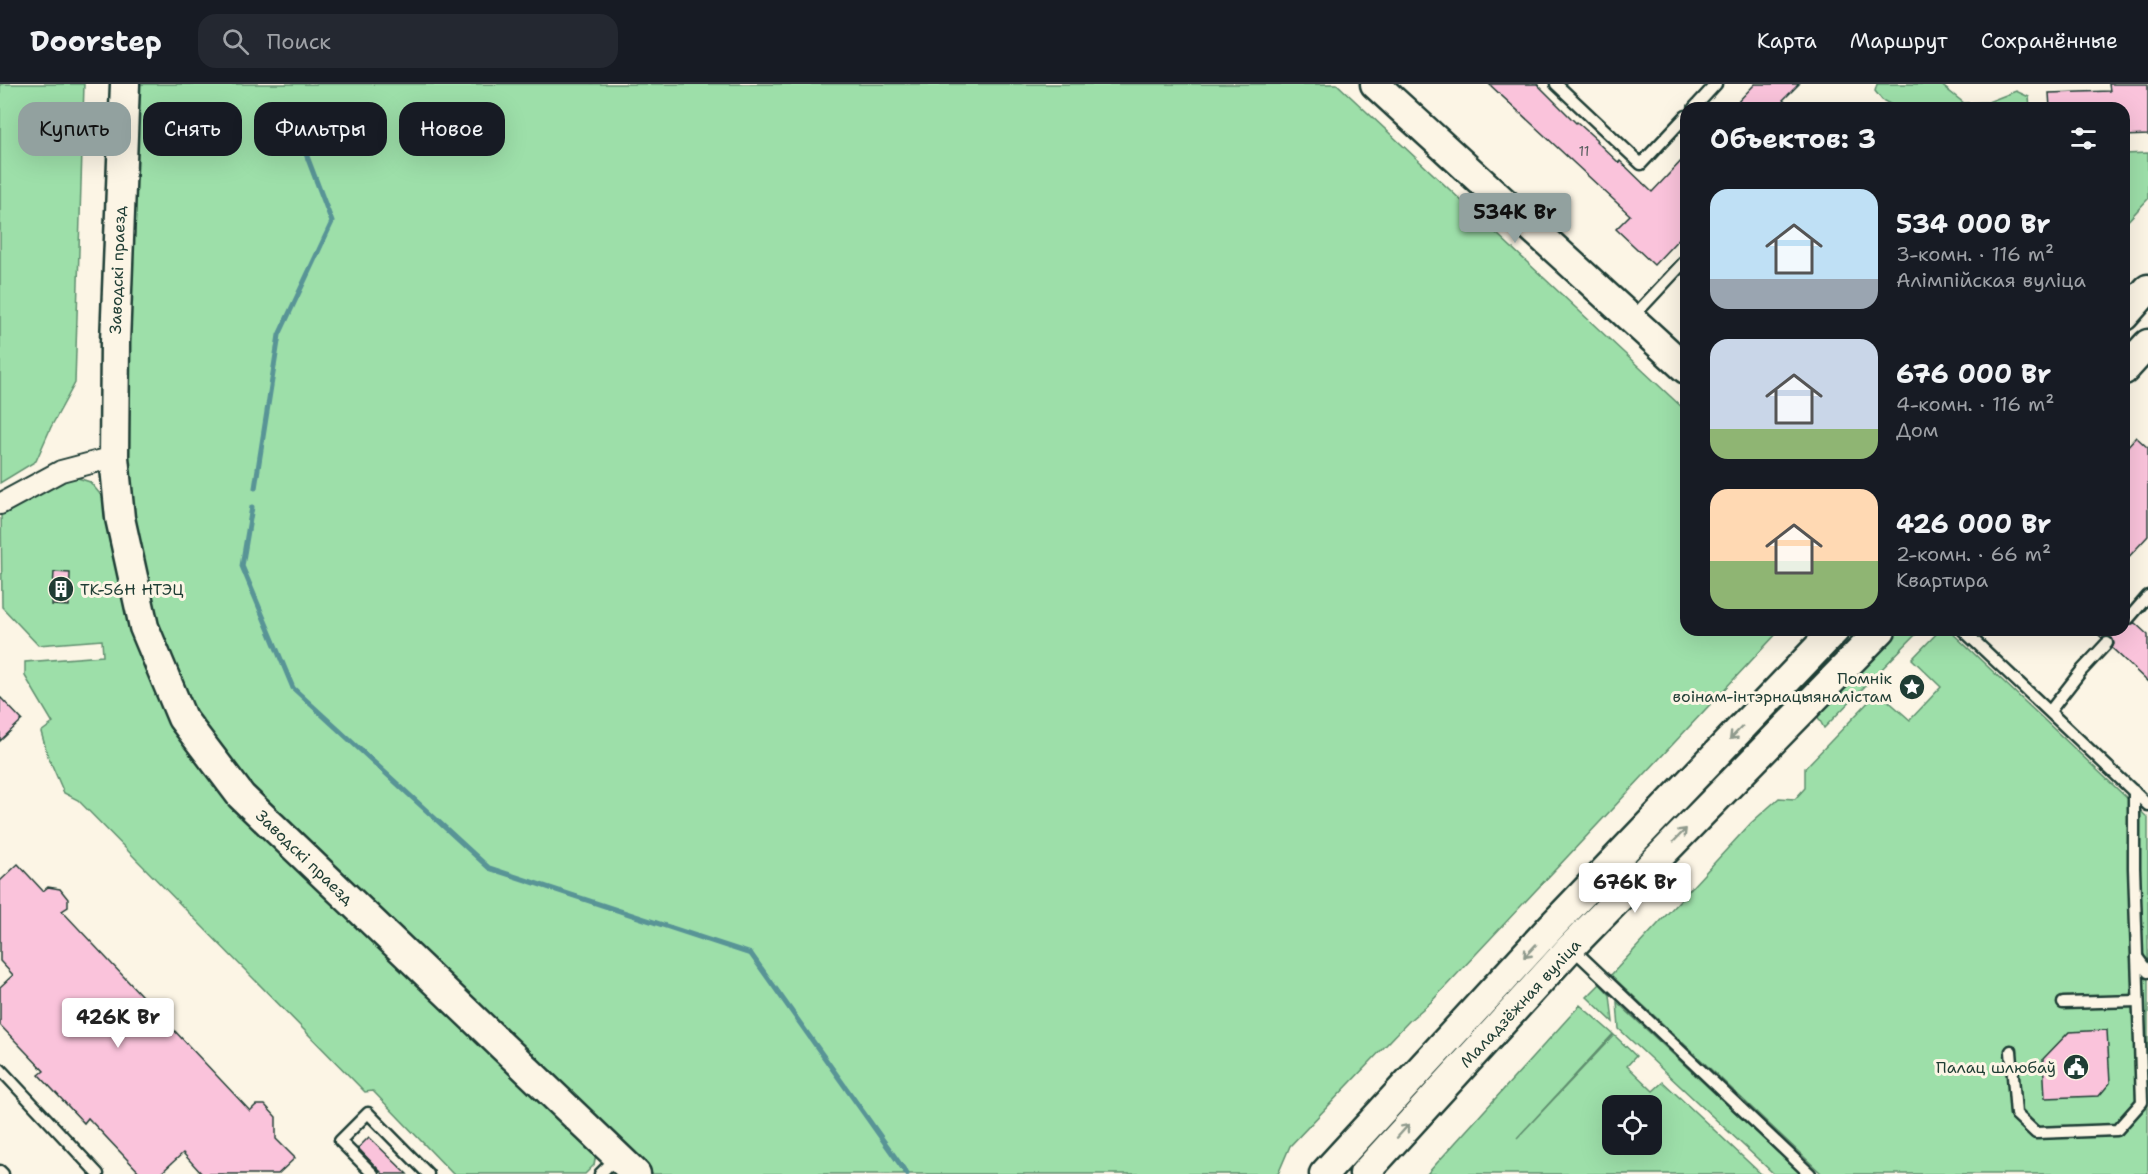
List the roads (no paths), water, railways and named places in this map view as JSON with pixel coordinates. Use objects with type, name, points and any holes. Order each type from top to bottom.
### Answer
[{"type":"street","name":"Заводскі праезд","points":[[125,84],[114,342],[114,457],[120,518],[144,627],[182,718],[240,796],[618,1168]]},
{"type":"street","points":[[1375,84],[1680,364]]},
{"type":"street","points":[[2130,309],[2148,289]]},
{"type":"street","points":[[2130,364],[2148,344]]},
{"type":"street","points":[[0,504],[61,471],[114,457]]},
{"type":"street","name":"Маладзёжная вуліца","points":[[1364,1174],[1561,937],[1830,636]]},
{"type":"street","name":"Маладзёжная вуліца","points":[[1324,1174],[1561,937],[1875,636]]},
{"type":"lane","points":[[1556,84],[1641,164],[1680,122]]},
{"type":"lane","points":[[1700,102],[1716,84]]},
{"type":"lane","points":[[1631,319],[1680,266]]},
{"type":"lane","points":[[2130,617],[2148,596]]},
{"type":"lane","points":[[1969,636],[2148,805]]},
{"type":"lane","points":[[2050,711],[2082,670],[2107,643]]},
{"type":"lane","points":[[2011,1052],[2016,1114],[2036,1133],[2117,1130],[2142,1102],[2136,957],[2134,791]]},
{"type":"lane","points":[[1561,937],[1810,1174]]},
{"type":"lane","points":[[2136,957],[2148,972]]},
{"type":"lane","points":[[2063,1003],[2138,1001]]},
{"type":"lane","points":[[0,1069],[98,1174]]},
{"type":"lane","points":[[373,1174],[340,1141],[368,1113],[428,1174]]},
{"type":"waterway","points":[[255,488],[279,335],[332,222],[307,156]]},
{"type":"waterway","points":[[252,507],[242,566],[293,688],[489,868],[751,954],[907,1174]]},
{"type":"place","name":"ТК-56Н НТЭЦ","points":[[61,589]]},
{"type":"place","name":"Помнік воінам-інтэрнацыяналістам","points":[[1912,687]]},
{"type":"place","name":"Палац шлюбаў","points":[[2076,1067]]}]
